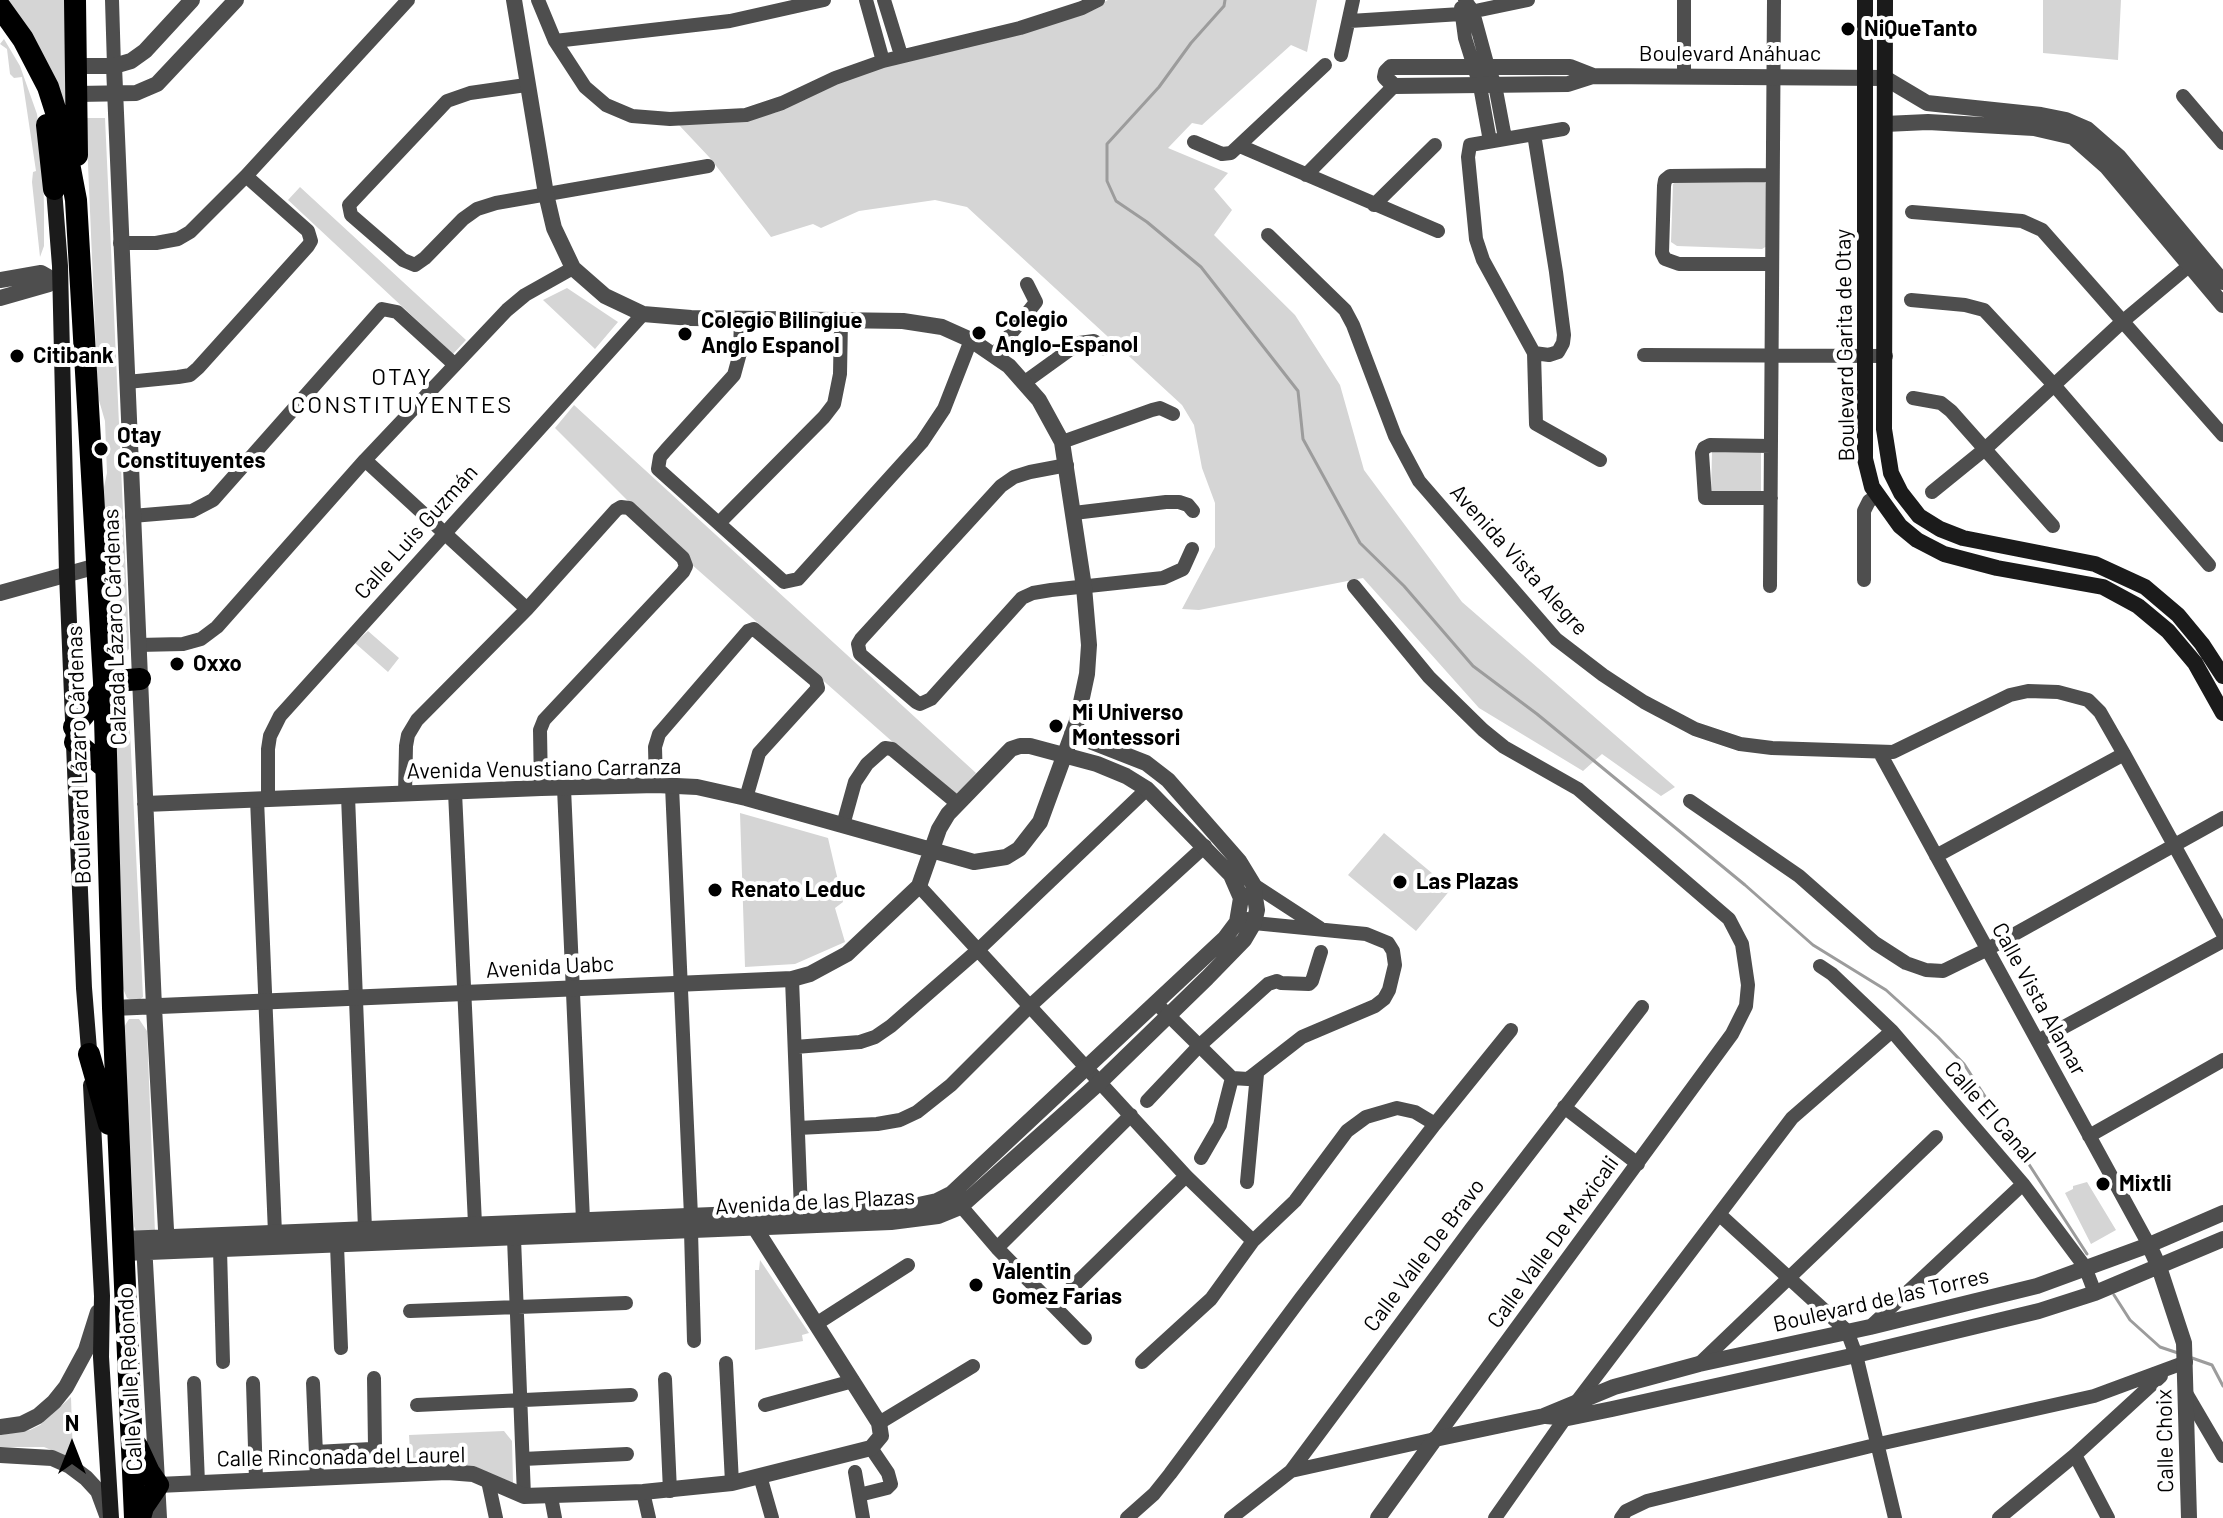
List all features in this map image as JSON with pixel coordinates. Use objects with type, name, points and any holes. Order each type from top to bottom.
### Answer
[{"type":"highway","points":[[75,0],[76,200]]},
{"type":"highway","name":"Boulevard Lázaro Cárdenas","points":[[0,7],[48,87],[76,200],[104,686],[120,1164],[134,1246],[130,1422],[137,1518]]},
{"type":"highway","points":[[30,54],[46,119],[54,189]]},
{"type":"highway","points":[[106,768],[74,735],[104,686],[140,679]]},
{"type":"highway","points":[[89,1054],[120,1164]]},
{"type":"highway","points":[[130,1422],[139,1452],[158,1485],[137,1518]]},
{"type":"main road","name":"Boulevard Garita de Otay","points":[[1865,0],[1865,459],[1872,487],[1900,526],[1917,540],[1944,554],[1997,568],[2103,587],[2138,606],[2168,631],[2188,655],[2223,713]]},
{"type":"main road","name":"Boulevard Garita de Otay","points":[[1885,0],[1884,429],[1891,473],[1901,493],[1919,516],[1940,529],[1963,538],[2095,564],[2145,587],[2178,615],[2223,676]]},
{"type":"main road","points":[[54,189],[44,278],[51,335],[61,373]]},
{"type":"main road","name":"Boulevard Lázaro Cárdenas","points":[[54,189],[60,266],[67,574],[85,1011],[102,1296],[101,1357],[109,1518]]},
{"type":"street","name":"Calzada Lázaro Cárdenas","points":[[112,0],[132,516],[167,1244]]},
{"type":"street","points":[[77,66],[114,66],[131,61],[145,51],[192,0]]},
{"type":"street","points":[[77,94],[136,93],[157,84],[236,0]]},
{"type":"street","points":[[120,243],[156,243],[178,239],[205,220],[408,0]]},
{"type":"street","name":"Avenida Venustiano Carranza","points":[[145,804],[541,788],[697,787],[974,862],[1006,857],[1019,849],[1040,822],[1083,698],[1088,659],[1088,617],[1074,513],[1067,465],[1056,427],[1025,382],[994,355],[942,327],[841,320],[643,314],[605,296],[573,268],[559,244],[546,194],[514,0]]},
{"type":"street","points":[[538,0],[555,41],[585,87],[606,105],[632,116],[670,119],[746,115],[901,55],[1020,28],[1098,0]]},
{"type":"street","points":[[866,0],[883,61]]},
{"type":"street","points":[[884,0],[901,55]]},
{"type":"street","points":[[1341,55],[1353,0]]},
{"type":"street","points":[[1350,21],[1528,0]]},
{"type":"street","points":[[1684,0],[1684,75]]},
{"type":"street","points":[[1770,586],[1774,0]]},
{"type":"street","points":[[555,41],[686,27],[814,1]]},
{"type":"street","points":[[1465,7],[1488,86],[1498,140]]},
{"type":"street","points":[[1194,142],[1225,154],[1240,146],[1325,65]]},
{"type":"street","points":[[1306,175],[1394,86],[1385,77],[1387,69],[1411,67],[1412,86]]},
{"type":"street","name":"Boulevard Anáhuac","points":[[1411,67],[1570,67],[1593,76]]},
{"type":"street","name":"Boulevard Anáhuac","points":[[1394,86],[1568,84],[1593,76],[1885,78]]},
{"type":"street","points":[[1885,78],[1927,103],[2066,120],[2087,129],[2195,260],[2223,305]]},
{"type":"street","points":[[526,85],[470,93],[447,101],[348,208],[351,215],[403,260],[415,265],[477,209],[496,203],[708,166]]},
{"type":"street","points":[[2183,96],[2223,143]]},
{"type":"street","points":[[1927,103],[1928,122]]},
{"type":"street","points":[[1885,124],[1928,122],[2055,132],[2073,137],[2113,162]]},
{"type":"street","points":[[1563,129],[1474,143],[1468,150],[1478,250],[1534,353],[1536,424],[1600,460]]},
{"type":"street","points":[[1534,134],[1564,335],[1558,352],[1549,355],[1534,353]]},
{"type":"street","points":[[1374,205],[1435,145]]},
{"type":"street","points":[[1240,146],[1438,231]]},
{"type":"street","points":[[1772,175],[1670,176],[1664,186],[1662,253],[1665,259],[1679,264],[1772,264]]},
{"type":"street","points":[[127,382],[190,375],[311,241],[308,231],[246,176]]},
{"type":"street","points":[[1912,212],[2032,224],[2042,230],[2223,435]]},
{"type":"street","name":"Avenida Vista Alegre","points":[[1268,235],[1345,310],[1395,436],[1419,481],[1556,639],[1644,702],[1695,729],[1740,744],[1880,753],[1893,752],[2010,695],[2028,691],[2058,692],[2088,700],[2100,712],[2124,754]]},
{"type":"street","points":[[2195,260],[2223,282]]},
{"type":"street","points":[[1932,492],[1985,449],[2122,322],[2195,260]]},
{"type":"street","points":[[138,645],[183,644],[201,639],[217,627],[365,460],[516,301],[573,268]]},
{"type":"street","points":[[0,280],[44,278]]},
{"type":"street","points":[[0,287],[44,278]]},
{"type":"street","points":[[0,298],[44,278]]},
{"type":"street","points":[[994,355],[1036,302],[1027,284]]},
{"type":"street","points":[[1911,300],[1984,310],[2054,385],[2209,565]]},
{"type":"street","points":[[132,516],[192,511],[213,500],[382,309],[397,312],[454,364]]},
{"type":"street","name":"Calle Luis Guzmán","points":[[275,1233],[262,799],[270,736],[280,716],[643,314]]},
{"type":"street","points":[[741,318],[740,353],[734,375],[660,457],[658,469],[784,582],[798,579],[922,442],[944,409],[971,340]]},
{"type":"street","points":[[719,523],[834,404],[839,383],[841,320]]},
{"type":"street","points":[[1025,382],[1079,343],[1094,341],[1104,349]]},
{"type":"street","points":[[1644,355],[1886,356]]},
{"type":"street","points":[[1913,398],[1941,403],[1951,411],[2053,526]]},
{"type":"street","points":[[1062,442],[1152,410],[1160,408],[1173,414]]},
{"type":"street","points":[[1771,446],[1710,445],[1702,453],[1705,498],[1771,498]]},
{"type":"street","points":[[365,460],[527,609]]},
{"type":"street","points":[[1067,465],[1022,474],[1001,486],[861,639],[858,644],[860,654],[916,702],[920,704],[931,699],[1022,598],[1033,593],[1173,575],[1187,563],[1192,549]]},
{"type":"street","points":[[1864,580],[1863,518],[1866,505],[1877,496]]},
{"type":"street","points":[[1074,513],[1166,502],[1179,502],[1193,511]]},
{"type":"street","points":[[405,794],[406,746],[408,735],[417,720],[527,609],[616,510],[629,508],[685,562],[683,572],[544,720],[540,730],[541,788]]},
{"type":"street","points":[[0,593],[97,566]]},
{"type":"street","name":"Calle Valle De Mexicali","points":[[1354,586],[1429,677],[1483,730],[1504,747],[1578,789],[1729,919],[1742,944],[1748,967],[1746,1006],[1732,1034],[1378,1518]]},
{"type":"street","points":[[694,1341],[681,984],[664,786],[655,747],[659,734],[748,631],[758,629],[816,681],[816,692],[759,753],[746,798]]},
{"type":"street","points":[[1072,734],[1155,769],[1239,861],[1254,885],[1324,931]]},
{"type":"street","name":"Avenida Uabc","points":[[113,1008],[792,979],[810,974],[847,954],[919,886],[942,823],[957,803],[1011,749],[1030,746],[1065,755]]},
{"type":"street","points":[[843,825],[855,782],[882,750],[892,749],[957,803]]},
{"type":"street","name":"Calle Vista Alamar","points":[[1880,753],[2159,1267]]},
{"type":"street","points":[[1936,856],[2124,754],[2223,934]]},
{"type":"street","points":[[1065,755],[1112,769],[1147,789],[1205,846],[1238,886],[1247,919]]},
{"type":"street","points":[[564,788],[583,1220]]},
{"type":"street","points":[[795,1047],[860,1042],[875,1037],[978,950],[1147,789]]},
{"type":"street","points":[[455,792],[475,1224]]},
{"type":"street","points":[[348,796],[365,1229]]},
{"type":"street","points":[[1690,801],[1799,876],[1875,943],[1906,963],[1926,970],[1943,971],[2223,818]]},
{"type":"street","points":[[798,1128],[877,1124],[900,1120],[917,1112],[951,1085],[1030,1006],[1205,846]]},
{"type":"street","points":[[1247,919],[1257,910],[1254,885]]},
{"type":"street","points":[[919,886],[1186,1176],[1253,1241]]},
{"type":"street","points":[[1155,1003],[1232,1078],[1248,1079],[1302,1037],[1375,1006],[1389,990],[1395,956],[1388,943],[1366,934],[1247,919]]},
{"type":"street","name":"Avenida de las Plazas","points":[[167,1244],[220,1249],[514,1238],[801,1211],[909,1207],[956,1200],[1086,1067],[1247,919]]},
{"type":"street","name":"Avenida de las Plazas","points":[[134,1246],[275,1233],[475,1224],[583,1220],[755,1228],[917,1220],[938,1216],[1100,1082],[1244,940],[1247,919]]},
{"type":"street","points":[[2038,1041],[2223,941]]},
{"type":"street","points":[[1147,1101],[1199,1046],[1268,984],[1277,981],[1309,984],[1321,952]]},
{"type":"street","points":[[1277,964],[1277,981]]},
{"type":"street","name":"Calle El Canal","points":[[1826,970],[1892,1031],[2023,1184],[2085,1267],[2095,1293]]},
{"type":"street","points":[[792,979],[801,1211]]},
{"type":"street","name":"Calle Valle De Bravo","points":[[1231,1518],[1291,1471],[1642,1007]]},
{"type":"street","points":[[1127,1518],[1154,1494],[1170,1474],[1435,1124],[1511,1030]]},
{"type":"street","points":[[1495,1518],[1578,1400],[1792,1118],[1892,1031]]},
{"type":"street","points":[[2089,1136],[2223,1060]]},
{"type":"street","points":[[1247,1182],[1257,1074]]},
{"type":"street","points":[[1201,1158],[1220,1125],[1232,1078]]},
{"type":"street","points":[[1564,1107],[1638,1164]]},
{"type":"street","points":[[1142,1362],[1211,1299],[1253,1241],[1295,1201],[1337,1143],[1366,1117],[1397,1108],[1415,1112],[1435,1124]]},
{"type":"street","points":[[997,1248],[1131,1115]]},
{"type":"street","points":[[1699,1364],[1936,1137]]},
{"type":"street","points":[[1054,1305],[1186,1176]]},
{"type":"street","points":[[1870,1327],[2023,1184]]},
{"type":"street","points":[[956,1200],[997,1248],[1085,1338]]},
{"type":"street","name":"Boulevard de las Torres","points":[[1291,1471],[1544,1416],[1614,1387],[1699,1364],[2037,1286],[2149,1245],[2223,1213]]},
{"type":"street","points":[[1720,1215],[1847,1331],[1879,1444],[1895,1518]]},
{"type":"street","points":[[755,1228],[879,1423],[881,1436],[871,1448],[888,1473],[891,1484],[887,1488],[859,1495]]},
{"type":"street","points":[[514,1238],[524,1496]]},
{"type":"street","name":"Boulevard de las Torres","points":[[1544,1416],[1568,1418],[2039,1311],[2095,1293],[2223,1239]]},
{"type":"street","points":[[337,1245],[341,1348]]},
{"type":"street","name":"Calle Valle Redondo","points":[[134,1246],[159,1518]]},
{"type":"street","points":[[220,1249],[223,1362]]},
{"type":"street","points":[[816,1324],[908,1265]]},
{"type":"street","points":[[1621,1518],[1626,1511],[1647,1501],[1879,1444],[2094,1396],[2186,1362],[2184,1343],[2159,1267]]},
{"type":"street","points":[[0,1427],[22,1424],[38,1416],[66,1387],[94,1327],[102,1296]]},
{"type":"street","points":[[410,1311],[626,1303]]},
{"type":"street","name":"Calle Choix","points":[[2186,1362],[2189,1518]]},
{"type":"street","points":[[726,1363],[732,1483]]},
{"type":"street","points":[[879,1423],[973,1366]]},
{"type":"street","points":[[1999,1518],[2075,1455],[2166,1371]]},
{"type":"street","points":[[316,1452],[375,1447],[374,1378]]},
{"type":"street","points":[[665,1379],[670,1491]]},
{"type":"street","points":[[765,1405],[853,1381]]},
{"type":"street","points":[[194,1383],[198,1483]]},
{"type":"street","points":[[253,1383],[256,1480]]},
{"type":"street","points":[[313,1383],[317,1478]]},
{"type":"street","points":[[2186,1393],[2223,1456]]},
{"type":"street","points":[[417,1405],[631,1395]]},
{"type":"street","name":"Calle Rinconada del Laurel","points":[[158,1485],[447,1472],[473,1474],[524,1496],[670,1491],[732,1483],[871,1448]]},
{"type":"street","points":[[523,1459],[627,1454]]},
{"type":"street","points":[[0,1455],[52,1458],[70,1466],[98,1491],[109,1518]]},
{"type":"street","points":[[2075,1455],[2108,1518]]},
{"type":"street","points":[[855,1472],[863,1518]]},
{"type":"street","points":[[760,1476],[772,1518]]},
{"type":"street","points":[[488,1481],[496,1518]]},
{"type":"street","points":[[643,1492],[649,1518]]},
{"type":"street","points":[[551,1497],[555,1518]]},
{"type":"shaded area","points":[[6,0],[67,0],[69,134]]},
{"type":"shaded area","points":[[1108,0],[1317,0],[1307,52],[1291,45],[1202,125],[1192,123],[1168,148],[1228,173],[1214,189],[1232,210],[1214,235],[1295,315],[1340,385],[1364,470],[1462,602],[1675,787],[1661,796],[1602,754],[1583,771],[1479,708],[1363,578],[1199,610],[1182,609],[1215,547],[1215,503],[1202,468],[1194,425],[1182,405],[967,207],[935,200],[859,211],[821,228],[813,224],[771,237],[710,158],[678,124],[717,122],[775,113],[884,62],[1076,17]]},
{"type":"shaded area","points":[[2043,0],[2121,0],[2118,60],[2043,53]]},
{"type":"shaded area","points":[[4,39],[20,66],[37,114],[43,159],[44,246],[40,257],[32,182],[33,172],[36,171],[22,77],[14,78],[10,74],[7,49],[0,44]]},
{"type":"shaded area","points":[[86,118],[105,118],[129,642],[129,649],[123,655],[115,653],[108,643],[101,501],[107,473],[105,421],[98,397]]},
{"type":"shaded area","points":[[1679,180],[1763,180],[1767,185],[1767,246],[1762,249],[1677,246],[1671,242],[1673,184]]},
{"type":"shaded area","points":[[300,187],[466,340],[453,354],[288,200]]},
{"type":"shaded area","points":[[567,288],[618,322],[595,349],[543,300]]},
{"type":"shaded area","points":[[574,405],[976,773],[955,797],[690,563],[555,428]]},
{"type":"shaded area","points":[[1712,452],[1761,452],[1761,494],[1711,494]]},
{"type":"shaded area","points":[[368,631],[399,658],[388,672],[355,643]]},
{"type":"shaded area","points":[[122,708],[129,711],[143,997],[136,1002],[127,998],[122,986],[115,713]]},
{"type":"shaded area","points":[[740,813],[828,838],[843,902],[835,908],[845,942],[795,964],[745,967]]},
{"type":"shaded area","name":"Las Plazas","points":[[1384,833],[1451,889],[1416,931],[1348,875]]},
{"type":"shaded area","points":[[129,1019],[139,1019],[147,1031],[155,1233],[137,1234],[134,1226],[124,1027]]},
{"type":"shaded area","points":[[2087,1182],[2116,1230],[2091,1244],[2065,1193],[2073,1186]]},
{"type":"shaded area","points":[[760,1260],[809,1333],[802,1335],[803,1341],[755,1350],[755,1270],[759,1270]]},
{"type":"shaded area","points":[[71,1397],[73,1459],[44,1447],[0,1447],[0,1435],[30,1430],[40,1425]]},
{"type":"shaded area","points":[[504,1431],[512,1441],[513,1483],[503,1483],[475,1466],[411,1465],[409,1435]]},
{"type":"waterway","points":[[1225,0],[1224,6],[1191,43],[1159,87],[1107,144],[1107,181],[1116,201],[1147,222],[1201,267],[1298,391],[1303,439],[1360,543],[1404,586],[1473,666],[1537,714],[1813,945],[1886,990],[1938,1037],[1964,1064],[2087,1254]]},
{"type":"waterway","points":[[2114,1295],[2130,1320],[2160,1347],[2178,1353]]},
{"type":"waterway","points":[[2192,1358],[2212,1365],[2223,1386]]},
{"type":"place","name":"NiQueTanto","points":[[1848,29]]},
{"type":"place","name":"Colegio Anglo-Espanol","points":[[979,333]]},
{"type":"place","name":"Colegio Bilingiue Anglo Espanol","points":[[685,334]]},
{"type":"place","name":"Citibank","points":[[17,356]]},
{"type":"place","name":"Otay Constituyentes","points":[[101,449]]},
{"type":"place","name":"Oxxo","points":[[177,664]]},
{"type":"place","name":"Mi Universo Montessori","points":[[1056,726]]},
{"type":"place","name":"Las Plazas","points":[[1400,882]]},
{"type":"place","name":"Renato Leduc","points":[[715,890]]},
{"type":"place","name":"Mixtli","points":[[2103,1184]]},
{"type":"place","name":"Valentin Gomez Farias","points":[[976,1285]]},
{"type":"district","name":"OTAY CONSTITUYENTES","points":[[402,391]]}]
